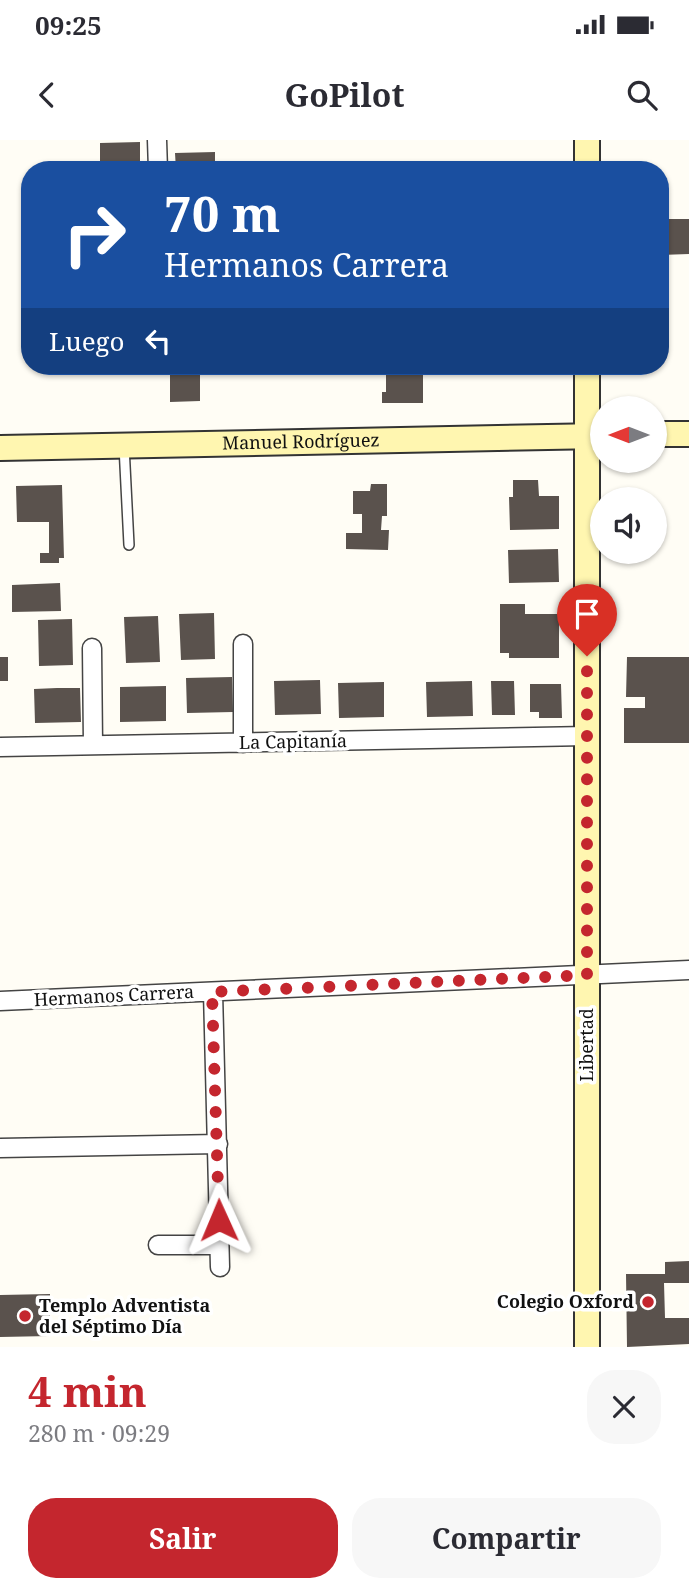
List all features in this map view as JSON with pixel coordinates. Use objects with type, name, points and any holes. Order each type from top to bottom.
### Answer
[{"type":"street","points":[[157,140],[158,161]]},
{"type":"street","points":[[587,140],[587,161]]},
{"type":"street","name":"Libertad","points":[[588,375],[590,396]]},
{"type":"street","points":[[667,434],[689,433]]},
{"type":"street","name":"Manuel Rodríguez","points":[[0,448],[590,436]]},
{"type":"street","name":"Libertad","points":[[587,1347],[587,736],[593,473]]},
{"type":"street","points":[[243,644],[243,743]]},
{"type":"street","points":[[92,648],[93,745]]},
{"type":"street","name":"La Capitanía","points":[[0,747],[587,736]]},
{"type":"street","name":"Hermanos Carrera","points":[[0,1001],[689,970]]},
{"type":"street","points":[[212,992],[218,1144],[219,1267]]},
{"type":"street","points":[[0,1148],[218,1144]]},
{"type":"street","points":[[158,1245],[219,1245]]},
{"type":"lane","points":[[124,446],[129,545]]},
{"type":"building","points":[[140,142],[140,161],[100,161],[100,143]]},
{"type":"building","points":[[215,152],[215,161],[175,161],[175,153]]},
{"type":"building","points":[[669,219],[689,219],[689,254],[669,255]]},
{"type":"building","points":[[170,375],[200,375],[200,401],[170,402]]},
{"type":"building","points":[[386,375],[423,375],[423,403],[382,403],[382,392],[386,392]]},
{"type":"building","points":[[513,480],[538,480],[539,496],[559,496],[559,529],[510,530],[509,497],[513,497]]},
{"type":"building","points":[[371,484],[387,484],[387,516],[382,516],[381,530],[389,530],[388,550],[346,549],[346,533],[362,533],[362,514],[353,514],[353,491],[370,491]]},
{"type":"building","points":[[62,485],[64,558],[59,558],[59,563],[40,563],[40,553],[49,553],[49,522],[17,522],[16,486]]},
{"type":"building","points":[[558,549],[559,582],[509,583],[508,550]]},
{"type":"building","points":[[60,583],[61,611],[12,612],[12,585]]},
{"type":"building","points":[[500,604],[525,604],[525,614],[559,614],[559,658],[509,658],[509,653],[500,653]]},
{"type":"building","points":[[214,613],[215,659],[181,660],[179,614]]},
{"type":"building","points":[[158,616],[160,662],[126,663],[124,617]]},
{"type":"building","points":[[72,619],[73,665],[39,666],[38,620]]},
{"type":"building","points":[[0,657],[8,657],[8,681],[0,681]]},
{"type":"building","points":[[627,657],[689,657],[689,743],[624,743],[624,708],[645,708],[645,697],[626,697]]},
{"type":"building","points":[[232,677],[233,712],[187,713],[186,678]]},
{"type":"building","points":[[320,680],[321,714],[275,715],[274,681]]},
{"type":"building","points":[[472,681],[473,716],[427,717],[426,682]]},
{"type":"building","points":[[491,681],[514,681],[515,715],[492,715]]},
{"type":"building","points":[[384,682],[384,717],[339,718],[338,683]]},
{"type":"building","points":[[530,684],[561,684],[562,718],[539,718],[539,712],[530,712]]},
{"type":"building","points":[[166,686],[166,721],[120,722],[120,687]]},
{"type":"building","points":[[80,688],[81,722],[35,723],[34,689]]},
{"type":"building","points":[[689,1261],[689,1283],[664,1283],[665,1318],[689,1318],[689,1344],[627,1347],[626,1274],[665,1274],[665,1262]]},
{"type":"building","name":"Templo Adventista del Séptimo Día","points":[[50,1294],[50,1336],[0,1337],[0,1295]]},
{"type":"place","name":"Colegio Oxford","points":[[648,1302]]},
{"type":"place","name":"Templo Adventista del Séptimo Día","points":[[25,1316]]},
{"type":"route","points":[[219,1220],[215,1013],[212,992],[587,975],[587,656]]}]
